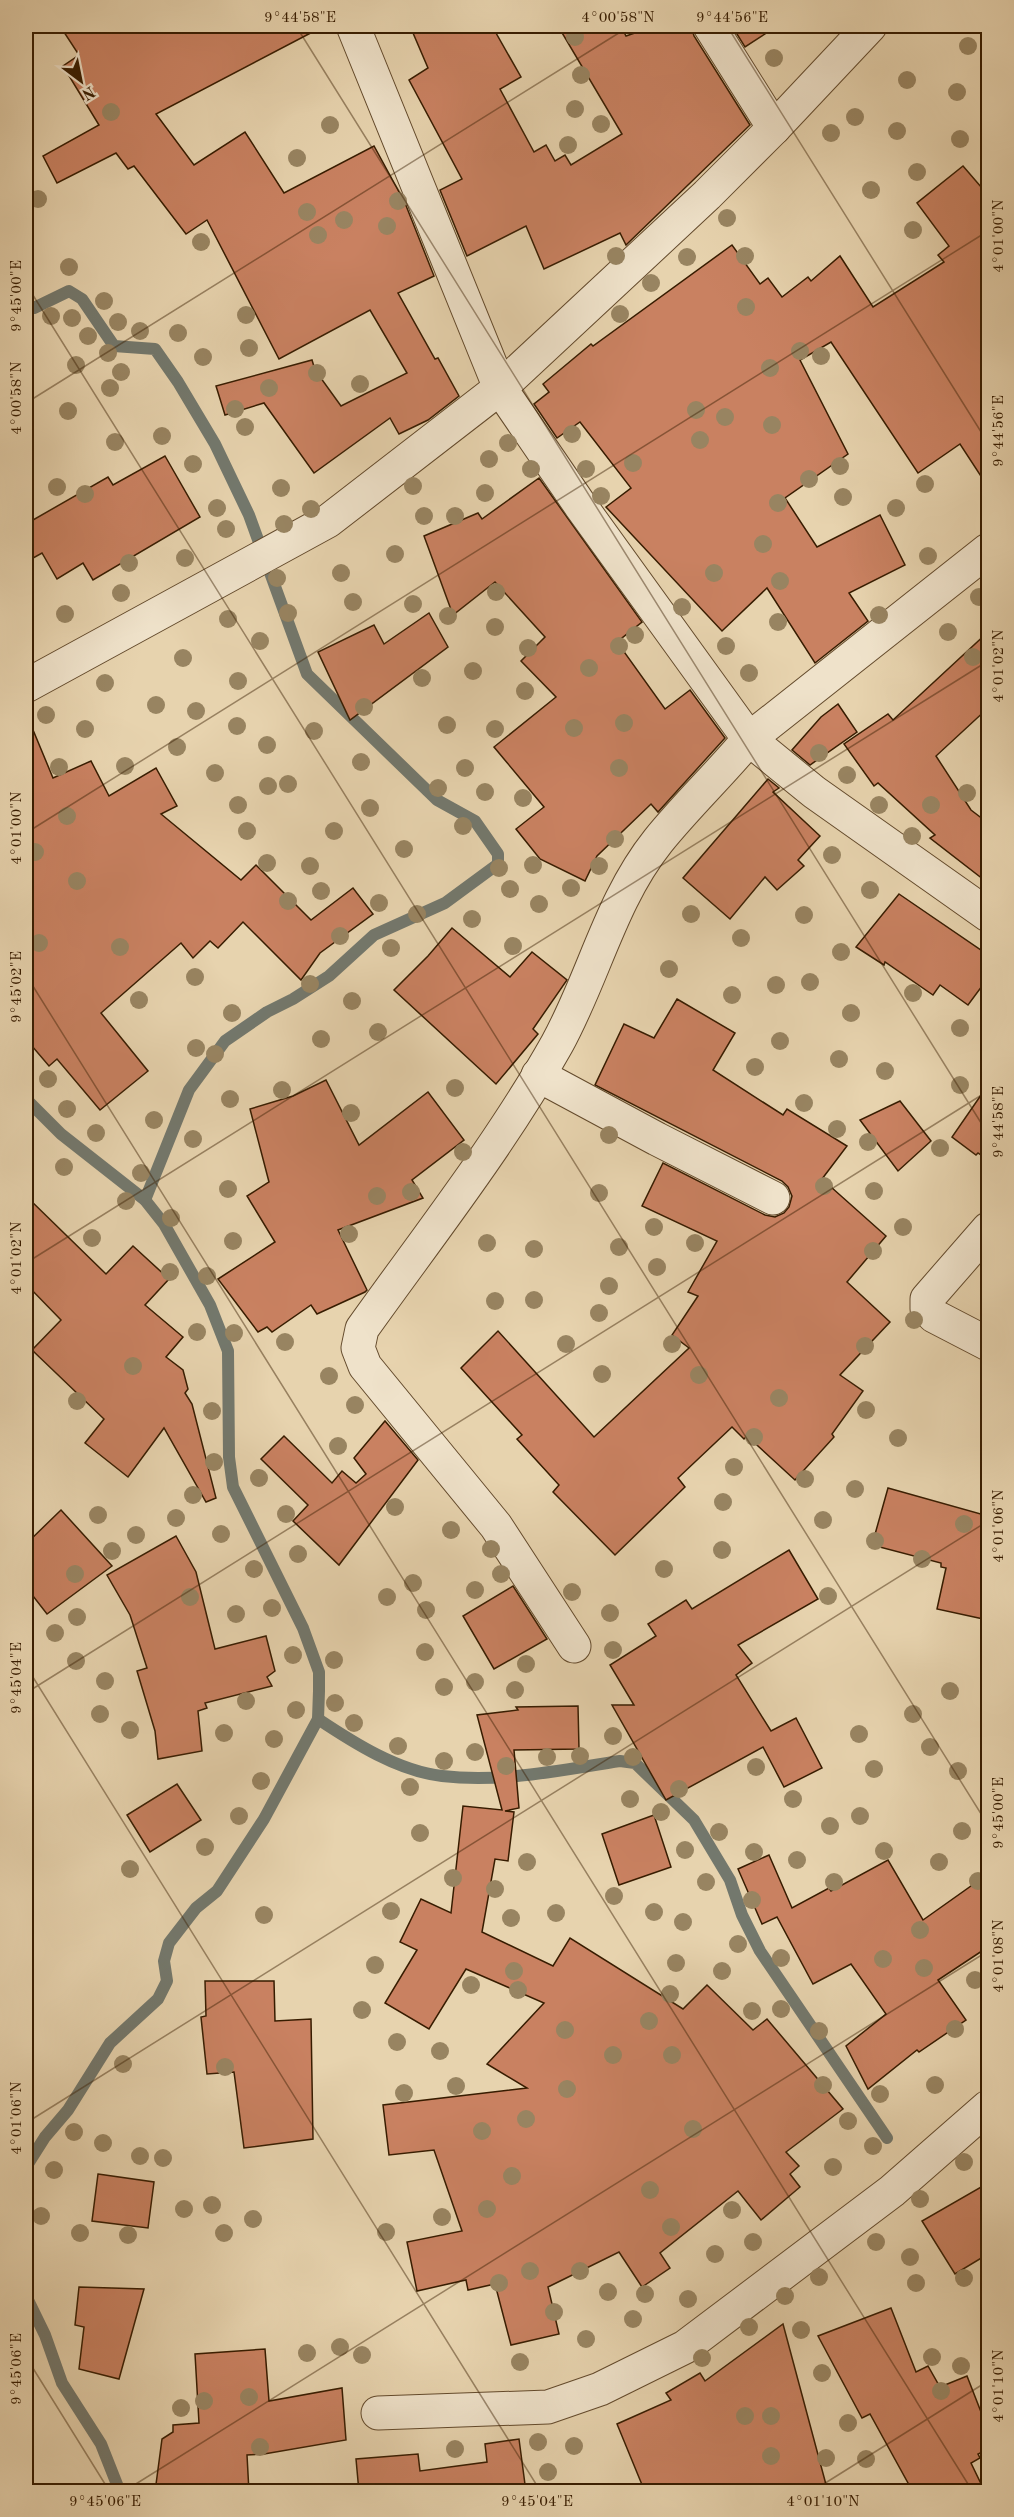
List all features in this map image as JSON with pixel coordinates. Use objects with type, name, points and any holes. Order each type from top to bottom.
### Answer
[{"type":"street","points":[[353,26],[500,388],[580,505],[749,739],[814,792],[988,915]]},
{"type":"street","points":[[710,26],[774,128]]},
{"type":"street","points":[[30,675],[328,521],[500,388],[707,195],[870,26]]},
{"type":"street","points":[[574,1646],[496,1526],[365,1366],[358,1348],[362,1329],[514,1116],[558,1041],[623,894],[658,841],[723,771],[749,739],[988,550]]},
{"type":"street","points":[[538,1075],[773,1198]]},
{"type":"street","points":[[988,1230],[927,1299],[927,1310],[934,1316],[988,1344]]},
{"type":"street","points":[[378,2413],[548,2407],[600,2389],[685,2347],[892,2191],[988,2107]]},
{"type":"building","points":[[60,26],[324,26],[156,114],[194,165],[245,132],[284,193],[374,146],[405,203],[434,276],[398,293],[459,396],[428,420],[399,434],[390,418],[314,473],[264,403],[225,415],[216,386],[312,360],[315,370],[341,406],[407,373],[370,310],[279,359],[207,220],[186,234],[134,166],[128,169],[116,153],[57,183],[43,156],[99,125],[63,66],[79,55]]},
{"type":"building","points":[[410,26],[492,26],[521,77],[500,89],[534,152],[546,145],[555,161],[565,155],[571,165],[622,134],[558,26],[621,26],[626,36],[655,26],[691,26],[694,36],[750,125],[626,245],[620,233],[544,269],[526,226],[467,256],[440,190],[462,179],[409,80],[428,68]]},
{"type":"building","points":[[732,26],[777,26],[745,47]]},
{"type":"building","points":[[963,166],[988,195],[988,487],[960,444],[918,473],[831,342],[800,360],[848,454],[785,498],[817,547],[880,515],[905,565],[849,593],[868,621],[815,663],[767,588],[722,631],[606,507],[631,488],[580,422],[557,438],[534,404],[549,392],[543,384],[591,344],[593,346],[732,245],[760,284],[768,278],[782,297],[808,277],[811,281],[840,256],[873,307],[944,262],[938,255],[949,246],[917,203]]},
{"type":"building","points":[[165,456],[200,517],[93,580],[83,563],[57,579],[42,553],[26,562],[26,524],[108,477],[113,485]]},
{"type":"building","points":[[539,478],[642,622],[617,642],[665,709],[690,690],[725,738],[658,812],[651,804],[597,856],[585,881],[540,859],[516,829],[544,807],[494,747],[556,697],[521,661],[545,637],[495,582],[453,615],[424,536],[478,513],[482,519]]},
{"type":"building","points":[[429,613],[448,647],[350,720],[318,652],[374,625],[384,644]]},
{"type":"building","points":[[988,632],[988,708],[936,756],[971,810],[988,823],[988,883],[930,838],[935,835],[878,783],[874,786],[844,744],[888,714],[893,720]]},
{"type":"building","points":[[838,704],[857,732],[810,765],[792,750],[821,717]]},
{"type":"building","points":[[26,713],[53,778],[91,761],[109,796],[156,768],[177,806],[161,814],[241,880],[256,865],[311,920],[353,888],[373,914],[320,953],[301,980],[243,922],[218,948],[210,941],[193,958],[181,943],[101,1013],[148,1071],[100,1110],[57,1059],[49,1066],[26,1039]]},
{"type":"building","points":[[768,779],[779,788],[773,792],[820,836],[798,860],[804,866],[777,890],[765,877],[730,919],[683,878]]},
{"type":"building","points":[[899,894],[988,955],[988,978],[968,1005],[940,985],[933,995],[885,962],[884,965],[856,947]]},
{"type":"building","points":[[452,928],[510,977],[532,952],[567,980],[533,1029],[538,1034],[496,1084],[394,990]]},
{"type":"building","points":[[677,999],[735,1033],[713,1070],[783,1115],[787,1109],[847,1146],[822,1179],[886,1236],[847,1282],[890,1322],[840,1375],[863,1391],[832,1434],[834,1437],[795,1480],[747,1436],[744,1439],[732,1427],[678,1478],[685,1487],[615,1555],[553,1492],[559,1485],[517,1439],[522,1435],[461,1368],[498,1331],[594,1437],[689,1348],[672,1335],[698,1296],[688,1292],[717,1241],[642,1206],[663,1163],[765,1215],[775,1217],[784,1213],[789,1207],[792,1196],[782,1181],[595,1085],[624,1024],[654,1038]]},
{"type":"building","points":[[326,1080],[359,1145],[428,1092],[464,1140],[412,1180],[423,1198],[338,1230],[367,1290],[365,1292],[317,1314],[311,1305],[272,1332],[267,1327],[258,1332],[218,1279],[275,1242],[247,1196],[269,1182],[250,1109],[293,1096]]},
{"type":"building","points":[[988,1085],[988,1160],[978,1153],[976,1155],[952,1137]]},
{"type":"building","points":[[900,1101],[931,1141],[898,1171],[860,1120]]},
{"type":"building","points":[[26,1196],[106,1274],[133,1246],[169,1279],[145,1305],[183,1337],[166,1357],[183,1370],[188,1389],[185,1393],[192,1404],[216,1498],[206,1502],[164,1428],[128,1477],[85,1443],[104,1419],[32,1350],[61,1320],[26,1284]]},
{"type":"building","points":[[385,1421],[418,1460],[339,1565],[293,1521],[308,1505],[261,1459],[284,1436],[332,1483],[342,1471],[356,1483],[366,1474],[354,1458]]},
{"type":"building","points":[[888,1488],[988,1516],[988,1620],[937,1609],[946,1568],[941,1567],[941,1563],[872,1545]]},
{"type":"building","points":[[61,1510],[112,1566],[47,1614],[26,1587],[26,1544]]},
{"type":"building","points":[[176,1536],[196,1572],[215,1649],[266,1636],[275,1671],[267,1677],[272,1686],[205,1703],[207,1708],[198,1711],[202,1751],[158,1759],[155,1731],[137,1671],[147,1668],[130,1615],[107,1575]]},
{"type":"building","points":[[789,1550],[818,1599],[738,1645],[752,1663],[736,1675],[771,1731],[796,1718],[822,1768],[784,1787],[763,1747],[666,1800],[612,1705],[634,1705],[610,1665],[656,1636],[648,1624],[686,1600],[692,1609]]},
{"type":"building","points":[[513,1586],[547,1639],[494,1669],[463,1616]]},
{"type":"building","points":[[578,1706],[579,1749],[514,1750],[519,1808],[505,1811],[514,1812],[508,1861],[495,1859],[482,1932],[553,1966],[570,1938],[683,2009],[707,1985],[753,2030],[767,2019],[843,2109],[786,2152],[799,2166],[790,2174],[800,2187],[761,2220],[738,2191],[660,2253],[670,2268],[642,2287],[619,2252],[548,2287],[559,2334],[511,2345],[495,2284],[468,2290],[466,2280],[417,2291],[407,2242],[462,2231],[434,2150],[389,2155],[383,2105],[527,2088],[487,2064],[544,2003],[466,1969],[429,2029],[385,2003],[417,1950],[400,1942],[421,1899],[451,1913],[463,1806],[502,1810],[477,1715],[518,1710],[516,1707]]},
{"type":"building","points":[[177,1784],[201,1820],[150,1852],[127,1815]]},
{"type":"building","points":[[654,1815],[671,1867],[619,1885],[602,1834]]},
{"type":"building","points":[[769,1855],[792,1908],[829,1888],[831,1891],[888,1860],[923,1920],[988,1874],[988,1947],[938,1980],[966,2020],[919,2052],[917,2050],[868,2089],[846,2046],[886,2014],[851,1964],[813,1984],[777,1917],[762,1924],[738,1869]]},
{"type":"building","points":[[205,1981],[274,1981],[275,2021],[311,2019],[313,2139],[244,2148],[234,2072],[207,2074],[201,2017],[206,2016]]},
{"type":"building","points":[[98,2174],[154,2182],[148,2228],[92,2221]]},
{"type":"building","points":[[988,2183],[988,2254],[955,2274],[922,2221]]},
{"type":"building","points":[[79,2287],[144,2289],[119,2379],[79,2369],[84,2327],[75,2325]]},
{"type":"building","points":[[891,2308],[916,2372],[928,2366],[940,2387],[967,2376],[988,2430],[988,2449],[978,2454],[980,2458],[971,2463],[985,2492],[913,2492],[870,2414],[862,2418],[818,2336]]},
{"type":"building","points":[[783,2324],[828,2492],[645,2492],[617,2424],[671,2400],[666,2393],[700,2373],[705,2381]]},
{"type":"building","points":[[265,2349],[269,2401],[342,2388],[346,2440],[247,2455],[249,2492],[155,2492],[162,2439],[173,2432],[173,2425],[199,2423],[195,2354]]},
{"type":"building","points":[[519,2439],[526,2492],[359,2492],[356,2459],[418,2454],[420,2471],[487,2462],[485,2444]]},
{"type":"waterway","points":[[26,307],[34,308],[69,291],[82,299],[114,346],[155,349],[178,382],[215,444],[249,515],[307,674],[437,800],[475,821],[498,854],[498,864],[445,903],[374,935],[329,976],[293,999],[267,1012],[225,1041],[189,1090],[145,1200]]},
{"type":"waterway","points":[[26,2167],[45,2137],[68,2110],[110,2043],[158,1999],[167,1981],[164,1961],[169,1943],[196,1908],[217,1891],[264,1819],[318,1719],[319,1691],[319,1672],[303,1628],[233,1487],[229,1457],[228,1351],[210,1305],[164,1224],[145,1200],[61,1134],[28,1101]]},
{"type":"waterway","points":[[318,1719],[377,1755],[409,1768],[442,1776],[510,1777],[620,1761],[635,1763],[694,1820],[730,1880],[742,1915],[760,1951],[887,2138]]},
{"type":"waterway","points":[[26,2296],[45,2335],[62,2383],[101,2444],[120,2492]]}]
